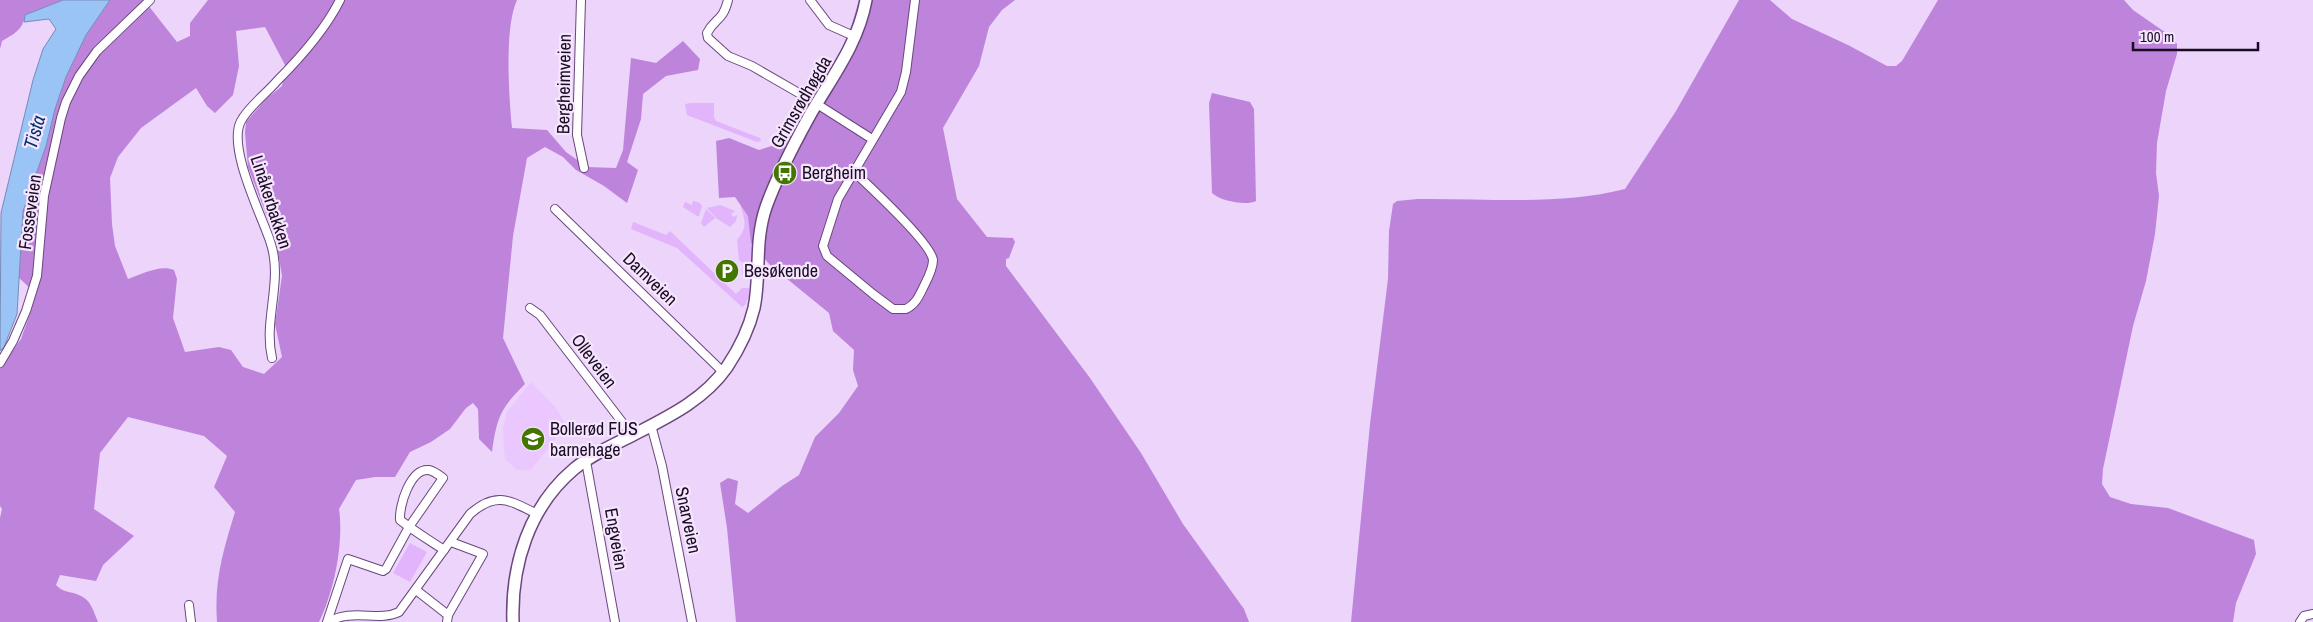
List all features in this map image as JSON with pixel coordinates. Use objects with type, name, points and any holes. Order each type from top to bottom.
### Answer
[{"type":"main road","name":"Grimsrødhøgda","points":[[514,622],[516,573],[525,538],[537,514],[560,482],[586,461],[688,405],[723,372],[746,332],[754,307],[757,247],[766,207],[800,135],[843,63],[856,37],[866,0]]},
{"type":"street","name":"Fosseveien","points":[[0,363],[23,318],[37,276],[44,196],[66,102],[79,76],[98,52],[150,0]]},
{"type":"street","name":"Linåkerbakken","points":[[272,358],[270,325],[276,277],[274,259],[271,242],[254,201],[240,155],[239,128],[247,114],[307,48],[334,12],[340,0]]},
{"type":"street","name":"Bergheimveien","points":[[582,0],[577,135],[584,168]]},
{"type":"street","points":[[728,0],[724,15],[706,33],[708,38],[728,56],[752,66],[804,96]]},
{"type":"street","points":[[810,0],[829,25],[856,37]]},
{"type":"street","points":[[853,171],[931,254],[933,262],[929,276],[918,300],[906,309],[898,310],[889,306],[830,259],[824,251],[824,240],[832,214],[853,171],[893,107],[902,88],[915,0]]},
{"type":"street","points":[[817,104],[872,139]]},
{"type":"street","name":"Damveien","points":[[555,209],[723,372]]},
{"type":"street","name":"Olleveien","points":[[530,308],[540,315],[632,435]]},
{"type":"street","name":"Snarveien","points":[[652,426],[660,456],[692,622]]},
{"type":"street","name":"Engveien","points":[[586,461],[615,622]]},
{"type":"street","points":[[328,622],[348,559],[385,571],[409,527],[443,478],[430,470],[423,471],[414,477],[407,490],[399,518],[409,527],[444,550]]},
{"type":"street","points":[[328,622],[345,616],[392,618],[404,608],[470,514],[490,500],[512,502],[537,514]]},
{"type":"street","points":[[416,590],[448,618],[483,554],[451,542]]},
{"type":"street","points":[[189,605],[191,622]]},
{"type":"street","points":[[2300,622],[2304,616],[2313,614]]},
{"type":"shaded area","points":[[0,0],[63,0],[25,15],[20,28],[2,41],[0,49]]},
{"type":"shaded area","points":[[110,0],[144,0],[177,42],[190,36],[190,23],[208,0],[517,0],[510,27],[508,63],[512,128],[547,130],[566,152],[587,167],[616,168],[623,150],[631,58],[656,63],[683,41],[700,59],[698,70],[666,76],[643,94],[641,119],[627,162],[638,170],[627,203],[604,186],[576,170],[563,157],[545,147],[527,158],[513,236],[503,338],[525,384],[510,400],[501,414],[492,452],[479,439],[478,409],[473,403],[466,408],[450,429],[431,442],[410,452],[395,477],[375,477],[356,480],[339,509],[339,551],[333,582],[319,622],[217,622],[218,579],[223,553],[235,512],[214,487],[227,456],[204,436],[128,417],[100,453],[94,509],[134,536],[103,565],[96,581],[60,575],[56,585],[87,600],[98,622],[0,622],[0,518],[2,509],[0,506],[0,368],[21,339],[32,308],[34,292],[15,274],[23,211],[46,146],[55,109],[66,77],[86,35]],"holes":[[[265,27],[285,65],[282,86],[266,99],[246,122],[245,133],[248,167],[276,240],[282,276],[275,324],[282,357],[264,374],[243,367],[231,350],[219,347],[185,352],[173,318],[177,279],[174,270],[169,268],[157,269],[128,279],[115,246],[110,178],[118,157],[141,128],[196,88],[207,106],[215,113],[233,95],[239,66],[236,31]]]},
{"type":"shaded area","points":[[859,0],[1015,0],[1002,10],[989,27],[979,66],[943,128],[957,199],[987,237],[1013,238],[1015,242],[1009,258],[1006,259],[1006,266],[1090,378],[1141,453],[1183,524],[1244,609],[1249,622],[736,622],[727,528],[720,483],[728,478],[738,481],[735,504],[748,513],[799,475],[815,437],[839,413],[858,386],[853,370],[854,350],[833,331],[829,313],[770,265],[751,243],[748,216],[735,197],[719,198],[716,141],[729,138],[759,150],[787,141],[791,131],[847,41]]},
{"type":"shaded area","points":[[1739,0],[1770,0],[1792,19],[1848,45],[1887,66],[1896,66],[1902,61],[1938,0],[2124,0],[2133,10],[2172,37],[2177,44],[2177,54],[2166,91],[2157,143],[2156,173],[2159,196],[2155,234],[2146,281],[2133,326],[2103,469],[2102,484],[2110,497],[2131,504],[2168,508],[2254,540],[2256,554],[2236,603],[2233,622],[1351,622],[1370,424],[1388,279],[1389,231],[1393,204],[1397,201],[1418,199],[1522,200],[1574,198],[1625,189],[1676,111]]},
{"type":"shaded area","points":[[1212,93],[1250,102],[1254,109],[1256,201],[1246,203],[1233,202],[1212,193],[1209,103]]},
{"type":"shaded area","points":[[714,103],[714,117],[716,121],[760,138],[761,141],[757,142],[687,115],[685,104]]},
{"type":"shaded area","points":[[693,201],[700,203],[702,206],[699,216],[683,207],[685,202],[692,205]]},
{"type":"shaded area","points":[[740,203],[747,203],[755,232],[751,275],[745,278],[745,275],[742,274],[743,263],[739,260],[737,240],[744,227]]},
{"type":"shaded area","points":[[720,205],[735,211],[731,214],[733,217],[737,215],[736,221],[730,227],[716,218],[707,208]]},
{"type":"shaded area","points":[[706,209],[715,218],[704,227],[701,223]]},
{"type":"shaded area","points":[[633,222],[666,235],[670,231],[736,294],[742,288],[749,288],[749,296],[745,305],[742,307],[677,248],[631,229]]},
{"type":"shaded area","points":[[531,382],[556,408],[567,426],[562,428],[562,431],[530,470],[517,470],[506,460],[503,428],[507,412]]},
{"type":"shaded area","points":[[410,543],[427,552],[410,582],[393,573]]},
{"type":"water","name":"Tista","points":[[63,0],[110,0],[86,35],[66,77],[55,109],[46,146],[23,211],[17,314],[4,347],[0,351],[1,213],[33,80],[43,49],[56,29],[49,19],[24,22],[25,15]]},
{"type":"place","name":"Bergheim","points":[[785,173]]},
{"type":"place","name":"Besøkende","points":[[727,271]]},
{"type":"place","name":"Bollerød FUS barnehage","points":[[533,439]]}]
